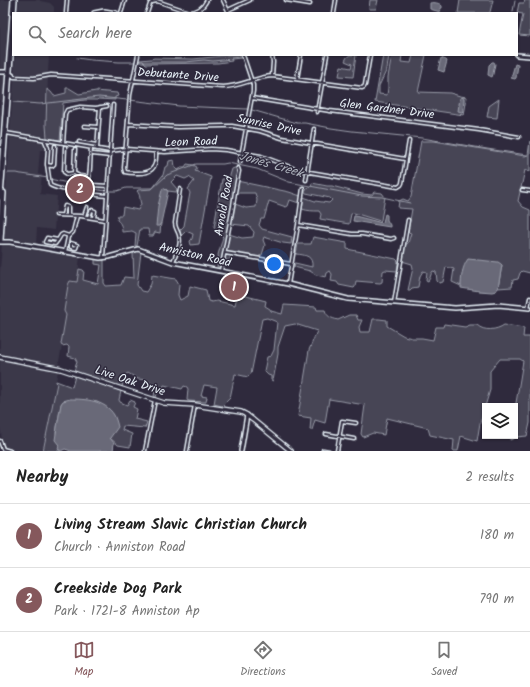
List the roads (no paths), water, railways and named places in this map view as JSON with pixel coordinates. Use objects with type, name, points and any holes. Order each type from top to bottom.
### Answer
[{"type":"highway","points":[[13,12],[14,0]]},
{"type":"highway","points":[[16,12],[17,0]]},
{"type":"highway","points":[[0,241],[1,205],[6,163],[6,133],[12,26]]},
{"type":"highway","points":[[10,74],[13,56]]},
{"type":"highway","points":[[0,197],[1,157],[6,133]]},
{"type":"highway","points":[[1,157],[6,163]]},
{"type":"main road","name":"Live Oak Drive","points":[[0,357],[62,369],[168,404],[195,404],[241,412],[247,415],[291,451]]},
{"type":"street","points":[[66,12],[67,0]]},
{"type":"street","points":[[121,12],[125,0]]},
{"type":"street","points":[[193,12],[201,8],[207,0]]},
{"type":"street","points":[[223,0],[228,12],[250,0]]},
{"type":"street","points":[[286,0],[310,4]]},
{"type":"street","points":[[334,12],[336,0]]},
{"type":"street","points":[[148,12],[150,4],[155,1],[189,12]]},
{"type":"street","points":[[99,12],[110,12]]},
{"type":"street","points":[[518,54],[530,56]]},
{"type":"street","points":[[138,56],[130,95],[124,170],[126,172],[143,174],[149,172],[156,163],[156,152]]},
{"type":"street","name":"Arnold Road","points":[[240,162],[253,88],[243,56]]},
{"type":"street","points":[[272,56],[272,76]]},
{"type":"street","points":[[297,79],[301,56]]},
{"type":"street","points":[[317,112],[327,56]]},
{"type":"street","name":"Debutante Drive","points":[[10,74],[14,77],[34,78],[51,75],[133,82],[226,87],[272,76],[362,88],[365,85],[370,56]]},
{"type":"street","points":[[0,72],[10,74]]},
{"type":"street","name":"Glen Gardner Drive","points":[[252,98],[330,111],[479,130],[519,137]]},
{"type":"street","points":[[103,258],[113,105]]},
{"type":"street","points":[[63,143],[65,114],[67,110],[107,106]]},
{"type":"street","points":[[97,149],[100,107]]},
{"type":"street","name":"Sunrise Drive","points":[[128,124],[178,127],[224,126],[260,131],[282,138],[406,159]]},
{"type":"street","points":[[84,126],[98,127]]},
{"type":"street","points":[[306,180],[314,129]]},
{"type":"street","name":"Leon Road","points":[[6,133],[110,151],[126,149],[176,152],[215,149],[241,152],[261,156],[307,172],[398,187],[402,183],[406,159]]},
{"type":"street","points":[[45,140],[48,148],[47,165],[50,185],[84,192],[87,188],[89,178],[91,148]]},
{"type":"street","points":[[406,159],[409,141]]},
{"type":"street","points":[[79,142],[97,144]]},
{"type":"street","points":[[47,165],[52,166],[54,164],[55,146]]},
{"type":"street","points":[[65,147],[64,172],[67,174],[74,173],[79,176],[89,178]]},
{"type":"street","points":[[74,149],[74,173]]},
{"type":"street","points":[[93,154],[110,156]]},
{"type":"street","name":"Arnold Road","points":[[221,271],[239,171],[238,168]]},
{"type":"street","points":[[92,185],[108,186]]},
{"type":"street","points":[[288,284],[303,188]]},
{"type":"street","points":[[173,262],[180,244],[179,235],[174,223],[180,189]]},
{"type":"street","points":[[522,190],[530,191]]},
{"type":"street","points":[[97,195],[107,196]]},
{"type":"street","points":[[63,215],[65,206],[68,207],[68,215]]},
{"type":"street","points":[[84,216],[86,206]]},
{"type":"street","points":[[89,217],[91,211],[94,210],[94,218]]},
{"type":"street","points":[[56,215],[84,216],[105,220]]},
{"type":"street","points":[[65,252],[68,236],[74,232],[77,216]]},
{"type":"street","points":[[394,302],[408,220]]},
{"type":"street","points":[[298,225],[352,234],[362,234],[391,239],[394,238]]},
{"type":"street","points":[[58,240],[47,238],[45,242],[55,244],[58,240],[61,235],[63,234],[68,236]]},
{"type":"street","name":"Anniston Road","points":[[0,241],[100,258],[138,249],[173,262],[288,284],[343,298],[455,308],[498,305],[529,308]]},
{"type":"street","points":[[67,242],[71,243]]},
{"type":"street","points":[[225,253],[291,264]]},
{"type":"street","points":[[529,308],[530,298]]},
{"type":"street","points":[[145,451],[155,400]]},
{"type":"street","points":[[187,451],[195,404]]},
{"type":"street","points":[[241,451],[247,415]]},
{"type":"street","points":[[337,451],[342,421],[356,423]]},
{"type":"street","points":[[326,434],[354,439]]},
{"type":"street","points":[[0,441],[3,449],[10,451]]},
{"type":"street","points":[[323,450],[329,451]]},
{"type":"water","points":[[430,3],[437,3],[441,5],[442,8],[440,12],[430,9]]},
{"type":"water","points":[[441,58],[447,61],[444,72],[438,70]]},
{"type":"water","points":[[492,62],[495,64],[492,77],[488,75],[489,65]]},
{"type":"water","points":[[515,64],[518,65],[515,79],[511,78]]},
{"type":"water","points":[[461,97],[464,98],[462,112],[458,111]]},
{"type":"water","points":[[163,188],[168,191],[161,223],[159,226],[156,226],[158,206]]},
{"type":"water","points":[[385,214],[387,215],[387,220],[390,227],[353,221],[355,216],[382,223]]},
{"type":"water","points":[[468,259],[498,262],[502,265],[498,288],[496,291],[479,291],[461,288],[462,273]]},
{"type":"water","points":[[70,399],[82,399],[100,403],[110,410],[115,416],[118,427],[110,438],[114,443],[113,451],[71,451],[65,449],[61,451],[58,449],[59,445],[55,440],[61,404],[63,401]]},
{"type":"waterway","points":[[513,11],[515,1]]},
{"type":"waterway","points":[[77,58],[119,62],[186,62],[241,58]]},
{"type":"waterway","points":[[13,102],[40,104],[99,97],[127,100]]},
{"type":"waterway","points":[[130,100],[179,106],[247,109]]},
{"type":"waterway","points":[[252,110],[297,123],[352,131],[422,138],[527,155]]},
{"type":"waterway","name":"Jones Creek","points":[[109,191],[117,191],[126,188],[153,188],[167,175],[196,164],[228,163],[257,169],[289,182],[362,196],[382,197],[410,203]]},
{"type":"waterway","name":"Jones Creek","points":[[8,173],[48,178]]},
{"type":"waterway","name":"Jones Creek","points":[[50,179],[85,187]]},
{"type":"waterway","name":"Jones Creek","points":[[88,188],[106,191]]},
{"type":"place","name":"Creekside Dog Park","points":[[80,189]]},
{"type":"place","name":"Living Stream Slavic Christian Church","points":[[234,287]]}]
